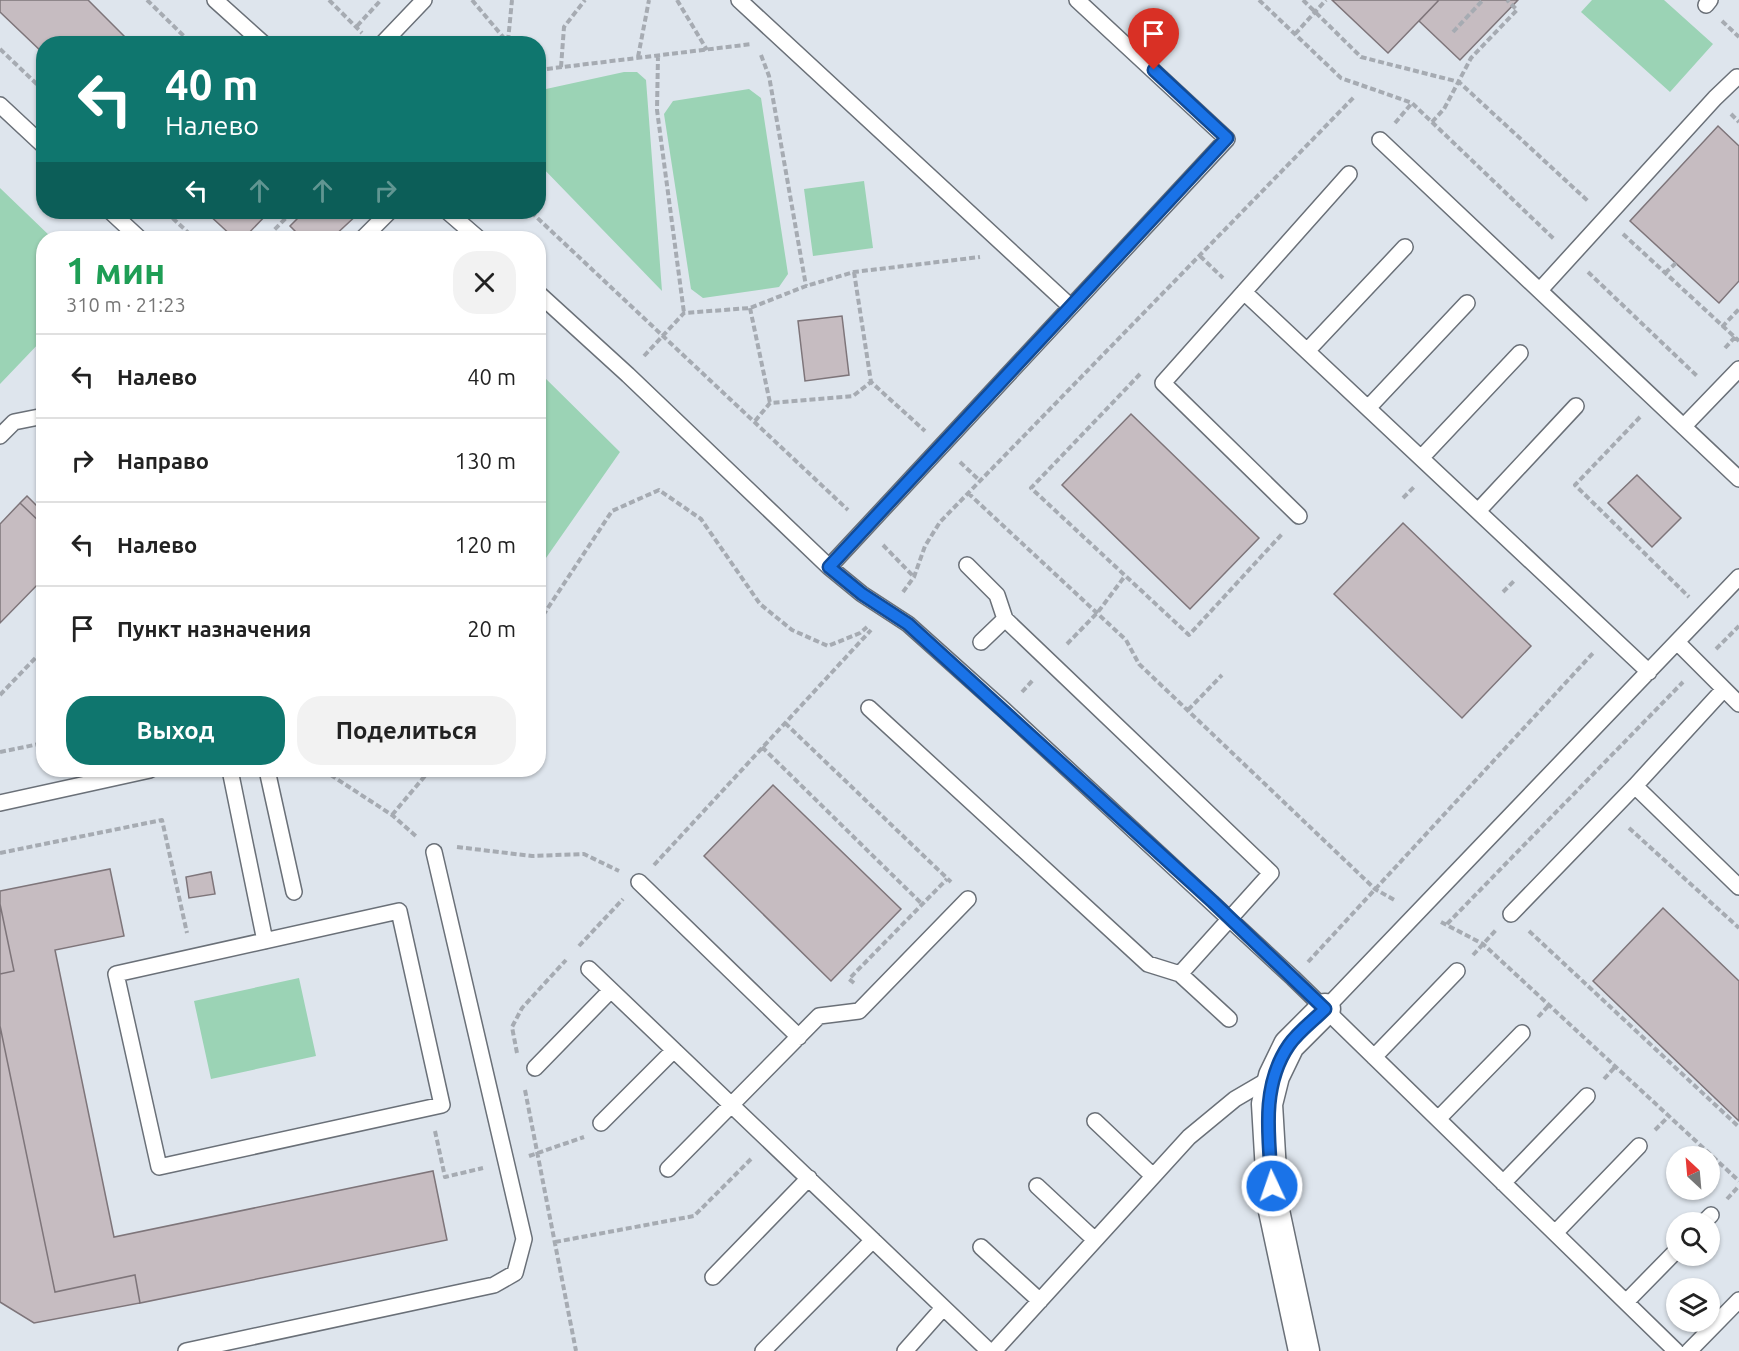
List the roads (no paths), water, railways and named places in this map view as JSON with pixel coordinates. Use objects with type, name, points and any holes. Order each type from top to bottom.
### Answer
[{"type":"street","points":[[1304,1351],[1273,1206],[1267,1104],[1274,1076],[1289,1045],[1325,1009]]},
{"type":"lane","points":[[215,0],[255,36]]},
{"type":"lane","points":[[390,36],[424,0]]},
{"type":"lane","points":[[739,0],[1071,307]]},
{"type":"lane","points":[[829,567],[1227,138],[1077,0]]},
{"type":"lane","points":[[1540,290],[1737,77]]},
{"type":"lane","points":[[0,105],[36,139]]},
{"type":"lane","points":[[1380,140],[1739,479]]},
{"type":"lane","points":[[1299,516],[1163,383],[1349,174]]},
{"type":"lane","points":[[119,219],[131,231]]},
{"type":"lane","points":[[370,231],[381,219]]},
{"type":"lane","points":[[456,219],[470,231]]},
{"type":"lane","points":[[1307,351],[1405,247]]},
{"type":"lane","points":[[1244,292],[1649,672]]},
{"type":"lane","points":[[546,300],[628,375],[829,567],[862,594],[908,624],[1230,918],[1676,1351]]},
{"type":"lane","points":[[1368,408],[1467,303]]},
{"type":"lane","points":[[1421,458],[1520,352]]},
{"type":"lane","points":[[1684,426],[1739,369]]},
{"type":"lane","points":[[1478,511],[1576,406]]},
{"type":"lane","points":[[0,436],[14,422],[36,418]]},
{"type":"lane","points":[[967,565],[997,595],[1005,619],[1270,873],[1180,974]]},
{"type":"lane","points":[[1325,1009],[1739,577]]},
{"type":"lane","points":[[981,642],[1005,619]]},
{"type":"lane","points":[[1677,642],[1739,704]]},
{"type":"lane","points":[[1511,914],[1635,786],[1724,689]]},
{"type":"lane","points":[[869,708],[1148,964],[1180,974],[1229,1019]]},
{"type":"lane","points":[[0,804],[119,777]]},
{"type":"lane","points":[[231,777],[265,940]]},
{"type":"lane","points":[[269,777],[294,892]]},
{"type":"lane","points":[[1635,786],[1739,887]]},
{"type":"lane","points":[[186,1351],[494,1285],[515,1273],[524,1239],[434,852]]},
{"type":"lane","points":[[639,882],[799,1037]]},
{"type":"lane","points":[[668,1169],[819,1016],[860,1011],[968,899]]},
{"type":"lane","points":[[399,911],[442,1105],[159,1167],[116,974],[265,940],[399,911]]},
{"type":"lane","points":[[589,969],[989,1351]]},
{"type":"lane","points":[[1374,1057],[1457,971]]},
{"type":"lane","points":[[535,1068],[611,990]]},
{"type":"lane","points":[[1438,1119],[1522,1033]]},
{"type":"lane","points":[[601,1123],[674,1050]]},
{"type":"lane","points":[[994,1351],[1198,1129],[1235,1099],[1274,1076]]},
{"type":"lane","points":[[1503,1183],[1587,1096]]},
{"type":"lane","points":[[1095,1121],[1153,1176]]},
{"type":"lane","points":[[1555,1233],[1640,1146]]},
{"type":"lane","points":[[713,1277],[808,1178]]},
{"type":"lane","points":[[1037,1186],[1095,1240]]},
{"type":"lane","points":[[763,1351],[873,1240]]},
{"type":"lane","points":[[981,1247],[1040,1301]]},
{"type":"lane","points":[[1626,1302],[1666,1261]]},
{"type":"lane","points":[[1689,1351],[1739,1299]]},
{"type":"lane","points":[[905,1351],[944,1308]]}]
